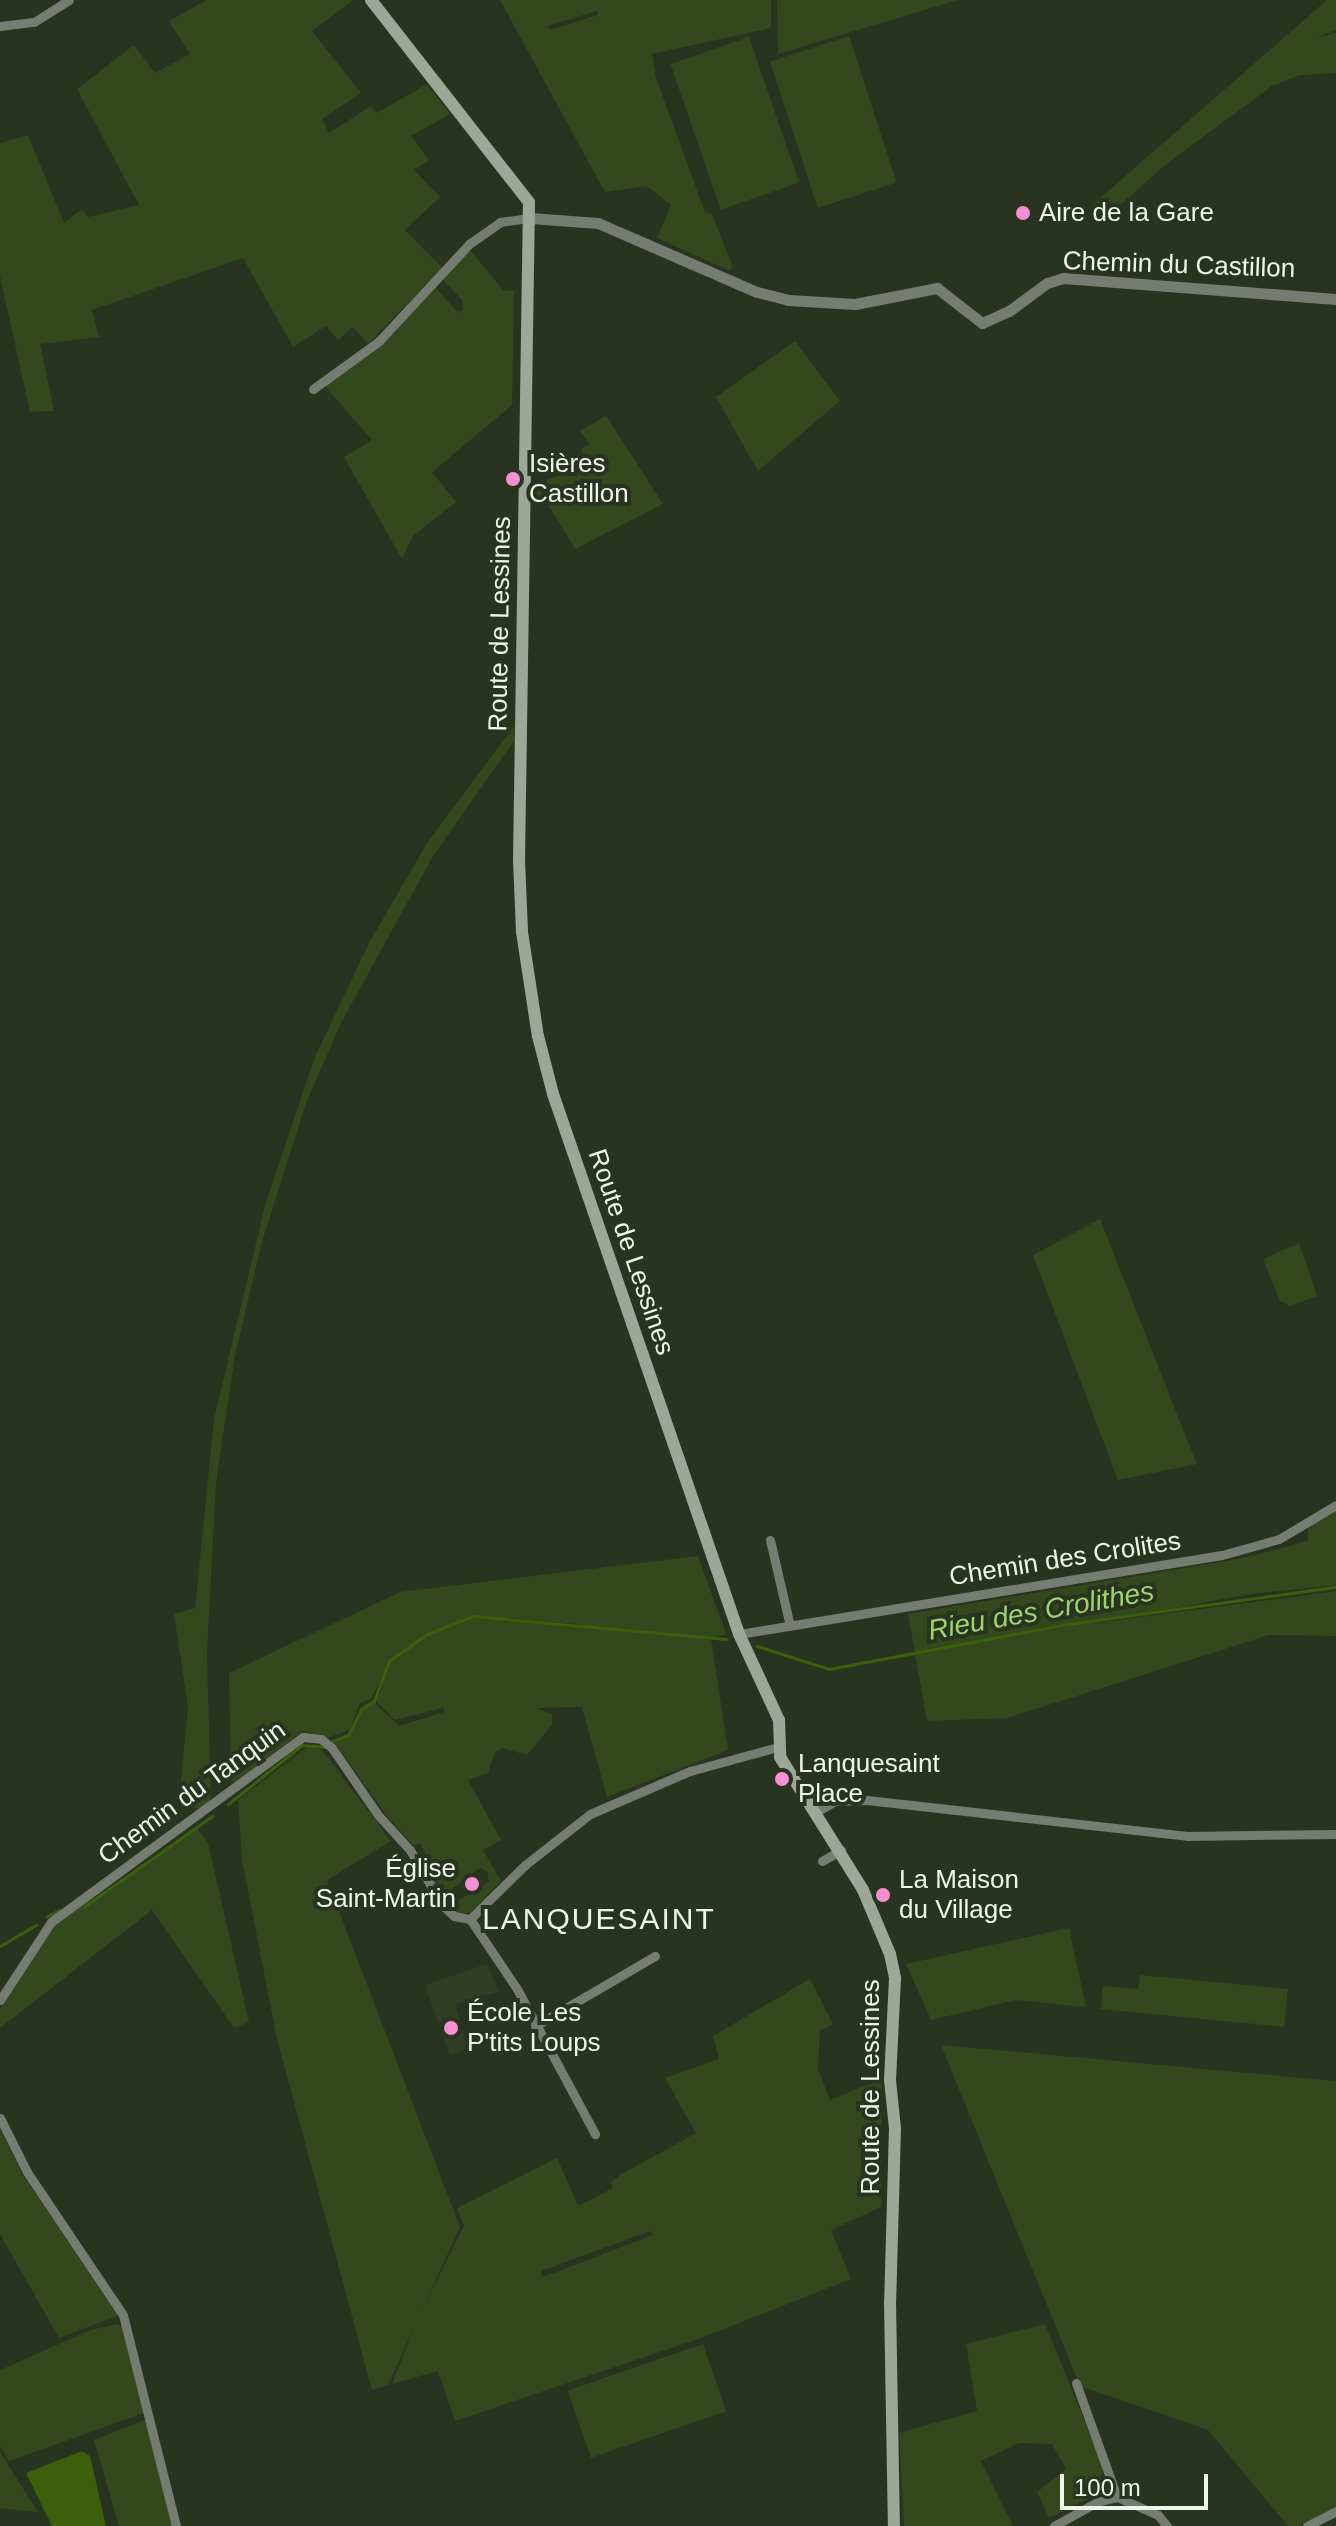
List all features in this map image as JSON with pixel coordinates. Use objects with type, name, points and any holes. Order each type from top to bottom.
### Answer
[{"type":"main road","name":"Route de Lessines","points":[[371,0],[523,187],[530,218],[521,693],[522,932],[553,1094],[739,1634],[779,1720],[778,1747],[841,1850],[880,1929],[895,1978],[890,2080],[895,2128],[890,2291],[894,2526]]},
{"type":"street","points":[[0,26],[34,22],[69,0]]},
{"type":"street","name":"Chemin du Castillon","points":[[313,389],[379,341],[469,244],[500,222],[530,218],[598,223],[757,292],[788,300],[855,304],[937,288],[982,323],[1047,283],[1063,278],[1336,299]]},
{"type":"street","name":"Chemin des Crolites","points":[[739,1634],[1222,1555],[1279,1539],[1336,1505]]},
{"type":"street","points":[[770,1540],[790,1626]]},
{"type":"street","name":"Chemin du Tanquin","points":[[0,2000],[51,1922],[303,1737],[321,1739],[332,1748],[378,1815],[410,1850],[442,1905],[454,1916],[470,1919]]},
{"type":"street","points":[[595,2134],[517,1989],[470,1919],[525,1865],[590,1814],[620,1797],[747,1753],[778,1747]]},
{"type":"street","points":[[816,1812],[835,1801],[867,1800],[1187,1836],[1336,1834]]},
{"type":"street","points":[[822,1861],[841,1850]]},
{"type":"street","points":[[535,2026],[655,1956]]},
{"type":"street","points":[[0,2118],[27,2172],[123,2315],[176,2526]]},
{"type":"street","points":[[1076,2383],[1117,2497]]},
{"type":"street","points":[[1054,2526],[1097,2502],[1117,2497],[1158,2515],[1167,2526]]},
{"type":"street","points":[[1307,2526],[1336,2511]]},
{"type":"shaded area","points":[[207,0],[353,0],[312,31],[361,93],[322,119],[329,133],[371,106],[377,113],[427,84],[450,114],[411,136],[429,160],[414,170],[440,197],[405,230],[442,268],[368,344],[353,327],[338,340],[326,326],[293,347],[243,258],[92,310],[99,337],[40,344],[54,411],[30,412],[0,276],[0,143],[28,135],[64,223],[82,209],[88,217],[139,205],[77,89],[134,45],[155,73],[190,54],[169,21]]},
{"type":"shaded area","points":[[500,0],[771,0],[771,28],[652,54],[656,78],[705,212],[712,214],[732,265],[730,271],[657,238],[671,205],[647,186],[605,192]],"holes":[[[597,11],[598,15],[550,30],[547,26]]]},
{"type":"shaded area","points":[[777,0],[958,0],[778,54]]},
{"type":"shaded area","points":[[1327,0],[1336,0],[1336,30],[1316,38],[1336,33],[1336,73],[1300,75],[1272,86],[1165,165],[1103,221],[1090,207]]},
{"type":"shaded area","points":[[849,36],[897,182],[818,208],[770,62]]},
{"type":"shaded area","points":[[749,37],[799,183],[721,210],[671,64]]},
{"type":"shaded area","points":[[469,249],[504,291],[514,290],[512,405],[432,472],[456,502],[413,536],[402,559],[344,457],[372,440],[324,385],[381,346],[435,287],[458,313],[463,310],[462,300],[442,279]]},
{"type":"shaded area","points":[[795,341],[840,401],[758,471],[716,397]]},
{"type":"shaded area","points":[[606,416],[663,504],[575,549],[543,496],[533,497],[533,487],[586,462],[581,449],[590,444],[580,431]]},
{"type":"shaded area","points":[[514,726],[514,741],[433,856],[342,1021],[306,1103],[261,1245],[235,1356],[216,1482],[207,1652],[211,1807],[195,1808],[180,1790],[188,1707],[174,1614],[195,1608],[214,1419],[266,1202],[315,1057],[369,943],[427,843]]},
{"type":"shaded area","points":[[1100,1219],[1197,1464],[1118,1480],[1033,1255]]},
{"type":"shaded area","points":[[1299,1243],[1317,1296],[1290,1306],[1280,1301],[1263,1259]]},
{"type":"shaded area","points":[[1336,1511],[1336,1585],[1251,1594],[1088,1624],[1336,1591],[1336,1636],[1269,1635],[1007,1718],[927,1721],[908,1614],[1243,1558],[1308,1541],[1308,1528]]},
{"type":"shaded area","points":[[698,1556],[726,1634],[711,1639],[728,1750],[607,1797],[582,1707],[536,1708],[552,1714],[552,1725],[527,1755],[502,1748],[495,1752],[488,1773],[468,1780],[501,1840],[483,1850],[501,1881],[470,1913],[457,1913],[447,1904],[425,1866],[429,1860],[420,1843],[414,1846],[386,1815],[333,1740],[349,1736],[364,1707],[375,1703],[399,1726],[444,1712],[443,1708],[394,1720],[376,1701],[383,1688],[378,1686],[371,1699],[360,1703],[350,1729],[328,1738],[302,1731],[237,1784],[231,1781],[229,1673],[400,1592]],"holes":[[[503,1620],[579,1624],[581,1627]],[[480,1868],[487,1871],[489,1882],[454,1903],[449,1891]]]},
{"type":"shaded area","points":[[310,1745],[323,1751],[391,1841],[327,1880],[460,2227],[388,2385],[372,2390],[277,2039],[242,1860],[238,1800]]},
{"type":"shaded area","points":[[197,1828],[208,1843],[249,2022],[234,2028],[152,1910],[0,2028],[0,2009],[58,1922]]},
{"type":"shaded area","points":[[1069,1928],[1086,2007],[1016,2000],[931,2020],[906,1964]]},
{"type":"shaded area","name":"École Les P'tits Loups","points":[[487,1964],[499,1992],[455,2004],[468,2049],[450,2055],[425,1985]]},
{"type":"shaded area","points":[[1140,1975],[1288,1989],[1284,2027],[1101,2009],[1103,1986],[1138,1989]]},
{"type":"shaded area","points":[[810,1979],[833,2025],[820,2031],[818,2069],[830,2100],[882,2079],[881,2207],[831,2230],[851,2279],[701,2338],[455,2421],[438,2371],[392,2384],[418,2318],[464,2226],[457,2208],[557,2158],[578,2206],[613,2188],[611,2182],[620,2175],[696,2133],[665,2078],[719,2059],[713,2036]],"holes":[[[650,2231],[653,2235],[543,2277],[541,2271]]]},
{"type":"shaded area","points":[[941,2045],[1336,2081],[1336,2507],[1299,2526],[1288,2526],[1208,2430],[1080,2386]]},
{"type":"shaded area","points":[[0,2130],[22,2174],[120,2315],[59,2338],[0,2234]]},
{"type":"shaded area","points":[[117,2324],[124,2327],[147,2412],[9,2461],[0,2446],[0,2370],[91,2330]]},
{"type":"shaded area","points":[[1045,2324],[1104,2469],[1092,2497],[1049,2518],[1037,2492],[1066,2469],[1052,2444],[1019,2443],[981,2461],[1013,2526],[904,2526],[899,2433],[977,2411],[966,2344]]},
{"type":"shaded area","points":[[703,2344],[726,2411],[591,2458],[568,2391]]},
{"type":"shaded area","points":[[147,2419],[172,2526],[119,2526],[94,2440]]},
{"type":"shaded area","points":[[82,2451],[90,2456],[106,2526],[52,2526],[26,2473]]},
{"type":"shaded area","points":[[0,2452],[38,2512],[0,2508]]},
{"type":"waterway","name":"Rieu des Crolithes","points":[[757,1646],[829,1669],[1068,1624],[1336,1587]]},
{"type":"waterway","name":"Rieu des Crolithes","points":[[330,1742],[348,1735],[361,1709],[374,1701],[389,1661],[427,1634],[473,1616],[726,1639]]},
{"type":"waterway","name":"Rieu des Crolithes","points":[[228,1804],[302,1745],[323,1747]]},
{"type":"waterway","name":"Rieu des Crolithes","points":[[85,1906],[212,1816]]},
{"type":"waterway","name":"Rieu des Crolithes","points":[[47,1916],[60,1910]]},
{"type":"waterway","name":"Rieu des Crolithes","points":[[0,1946],[36,1925]]},
{"type":"place","name":"Aire de la Gare","points":[[1023,213]]},
{"type":"place","name":"Isières Castillon","points":[[513,479]]},
{"type":"place","name":"Lanquesaint Place","points":[[782,1779]]},
{"type":"place","name":"Église Saint-Martin","points":[[472,1884]]},
{"type":"place","name":"La Maison du Village","points":[[883,1895]]},
{"type":"place","name":"École Les P'tits Loups","points":[[451,2028]]},
{"type":"district","name":"LANQUESAINT","points":[[599,1919]]}]
